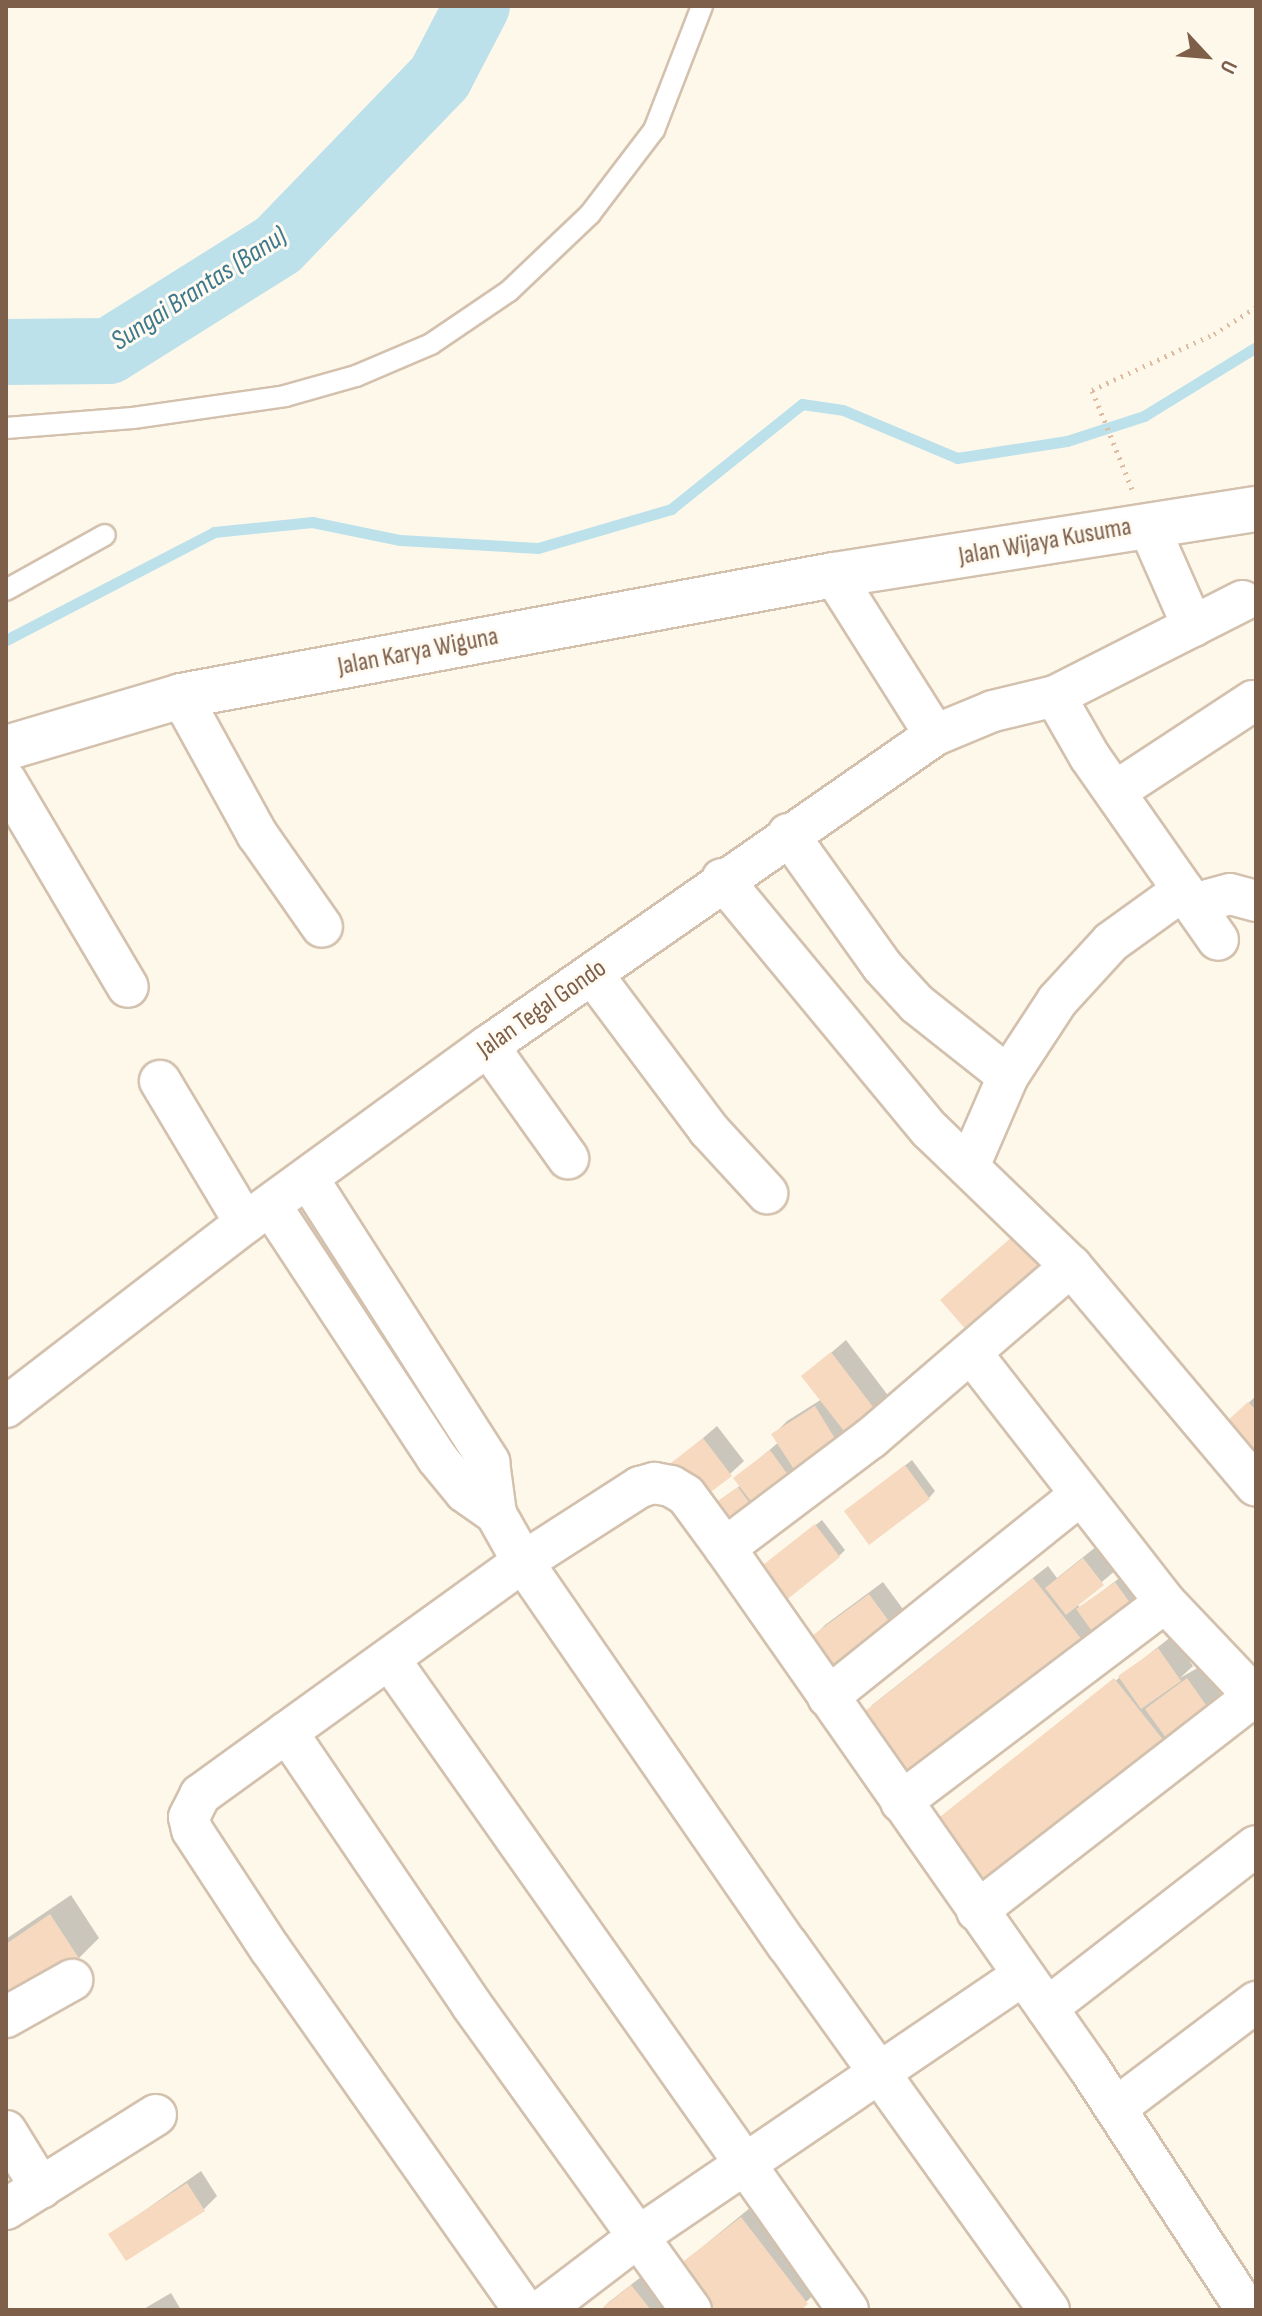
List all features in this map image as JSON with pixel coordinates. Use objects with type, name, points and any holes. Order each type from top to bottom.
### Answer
[{"type":"main road","name":"Jalan Wijaya Kusuma","points":[[834,575],[1256,509]]},
{"type":"main road","name":"Jalan Karya Wiguna","points":[[6,748],[181,696],[834,575]]},
{"type":"street","points":[[1148,525],[1193,627]]},
{"type":"street","points":[[834,575],[935,735]]},
{"type":"street","name":"Jalan Tegal Gondo","points":[[6,1407],[258,1215],[488,1046],[593,975],[722,879],[935,735],[993,711],[1055,696],[1242,601]]},
{"type":"street","points":[[181,696],[257,834],[322,927]]},
{"type":"street","points":[[1055,696],[1218,940]]},
{"type":"street","points":[[1116,791],[1253,701]]},
{"type":"street","points":[[6,781],[128,987]]},
{"type":"street","points":[[788,834],[882,966],[917,1004],[1008,1076]]},
{"type":"street","points":[[722,879],[909,1106],[1071,1266],[1256,1486]]},
{"type":"street","points":[[970,1164],[1008,1076],[1074,980],[1111,942],[1181,887],[1256,901]]},
{"type":"street","points":[[593,975],[709,1130],[767,1193]]},
{"type":"street","points":[[488,1046],[568,1158]]},
{"type":"street","points":[[160,1081],[437,1458],[465,1492],[496,1514]]},
{"type":"street","points":[[309,1180],[489,1462],[496,1514],[523,1562],[1049,2310]]},
{"type":"street","points":[[725,1548],[972,1354],[1071,1266]]},
{"type":"street","points":[[972,1354],[1078,1497],[1165,1602],[1255,1697],[977,1911]]},
{"type":"street","points":[[524,2310],[192,1830],[192,1805],[200,1795],[523,1562],[640,1487],[654,1483],[686,1495],[725,1548],[1116,2108],[1247,2310]]},
{"type":"street","points":[[828,1697],[1078,1497]]},
{"type":"street","points":[[901,1802],[1165,1602]]},
{"type":"street","points":[[390,1660],[848,2310]]},
{"type":"street","points":[[287,1732],[471,2004],[691,2310]]},
{"type":"street","points":[[1047,2008],[1256,1846]]},
{"type":"street","points":[[542,2310],[639,2236],[747,2167],[1023,1975]]},
{"type":"street","points":[[6,2017],[72,1980]]},
{"type":"street","points":[[1116,2108],[1249,2022]]},
{"type":"street","points":[[6,2209],[156,2115]]},
{"type":"street","points":[[6,2131],[41,2188]]},
{"type":"lane","points":[[6,428],[133,418],[285,396],[356,376],[431,344],[509,291],[590,214],[654,130],[702,6]]},
{"type":"lane","points":[[6,590],[105,535]]},
{"type":"path","points":[[1114,446],[1092,390],[1214,334],[1256,307]]},
{"type":"building","points":[[1013,1236],[1048,1277],[975,1340],[940,1300]]},
{"type":"building","points":[[831,1352],[880,1416],[851,1440],[801,1376]]},
{"type":"building","points":[[1248,1402],[1256,1410],[1256,1479],[1214,1433]]},
{"type":"building","points":[[815,1406],[842,1450],[799,1477],[771,1434]]},
{"type":"building","points":[[703,1438],[732,1476],[700,1500],[671,1463]]},
{"type":"building","points":[[770,1450],[796,1486],[760,1513],[733,1478]]},
{"type":"building","points":[[905,1465],[930,1499],[869,1545],[844,1511]]},
{"type":"building","points":[[738,1487],[759,1516],[727,1541],[705,1510]]},
{"type":"building","points":[[815,1524],[840,1557],[784,1602],[758,1569]]},
{"type":"building","points":[[1083,1558],[1104,1585],[1066,1615],[1045,1588]]},
{"type":"building","points":[[1033,1578],[1094,1655],[911,1792],[855,1719]]},
{"type":"building","points":[[1115,1582],[1141,1618],[1102,1645],[1076,1609]]},
{"type":"building","points":[[869,1594],[899,1635],[839,1679],[809,1638]]},
{"type":"building","points":[[1158,1648],[1181,1681],[1141,1709],[1118,1676]]},
{"type":"building","points":[[1114,1678],[1172,1751],[984,1902],[926,1828]]},
{"type":"building","points":[[1187,1678],[1218,1722],[1177,1753],[1145,1709]]},
{"type":"building","points":[[50,1914],[80,1960],[6,2009],[6,1944]]},
{"type":"building","points":[[187,2183],[205,2211],[126,2261],[108,2234]]},
{"type":"building","points":[[741,2217],[808,2304],[801,2310],[709,2310],[676,2267]]},
{"type":"building","points":[[631,2285],[651,2310],[600,2310]]},
{"type":"waterway","name":"Sungai Brantas (Banu)","points":[[6,352],[109,351],[278,245],[440,77],[477,6]]},
{"type":"waterway","points":[[6,640],[214,532],[312,522],[400,540],[538,548],[671,509],[802,404],[843,410],[957,458],[1067,441],[1144,416],[1256,347]]}]
